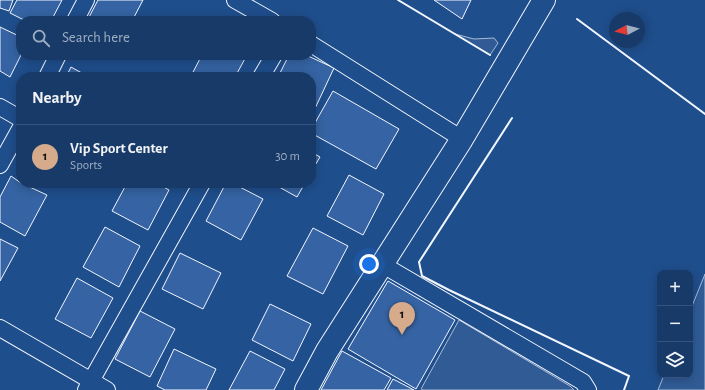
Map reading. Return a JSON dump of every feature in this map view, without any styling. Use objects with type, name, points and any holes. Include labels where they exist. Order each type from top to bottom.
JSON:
[{"type":"main road","points":[[306,390],[327,352],[462,139],[544,0]]},
{"type":"street","points":[[78,16],[86,0]]},
{"type":"street","points":[[235,0],[263,16]]},
{"type":"street","points":[[316,47],[462,139]]},
{"type":"street","points":[[50,72],[56,60]]},
{"type":"street","points":[[264,72],[271,60]]},
{"type":"street","points":[[0,107],[16,116]]},
{"type":"street","points":[[0,165],[16,136]]},
{"type":"street","points":[[88,386],[199,188]]},
{"type":"street","points":[[384,261],[390,269],[583,382],[588,390]]},
{"type":"street","points":[[0,328],[88,386],[107,390]]},
{"type":"shaded area","points":[[455,34],[474,39],[494,38],[498,43],[490,55]]},
{"type":"shaded area","points":[[705,274],[705,390],[658,390],[663,378],[693,378],[693,304]]},
{"type":"shaded area","points":[[459,320],[570,386],[574,390],[421,389]]},
{"type":"building","points":[[0,0],[13,0],[9,11],[0,8]]},
{"type":"building","points":[[17,0],[62,0],[54,16],[16,16],[10,13]]},
{"type":"building","points":[[98,0],[143,0],[135,16],[90,16]]},
{"type":"building","points":[[434,0],[471,0],[462,19]]},
{"type":"building","points":[[0,27],[16,35],[16,60],[18,60],[10,77],[0,71]]},
{"type":"building","points":[[199,60],[244,60],[238,72],[193,72]]},
{"type":"building","points":[[286,60],[316,60],[334,68],[316,106],[316,72],[280,72]]},
{"type":"building","points":[[71,67],[80,72],[68,72]]},
{"type":"building","points":[[333,91],[399,129],[376,169],[316,136],[316,121]]},
{"type":"building","points":[[316,155],[320,157],[316,164]]},
{"type":"building","points":[[349,175],[384,194],[363,235],[327,216]]},
{"type":"building","points":[[11,176],[16,180],[16,188],[32,188],[47,195],[25,236],[0,222],[0,197]]},
{"type":"building","points":[[124,188],[165,188],[169,190],[148,230],[112,211]]},
{"type":"building","points":[[223,188],[242,188],[263,199],[241,240],[206,221]]},
{"type":"building","points":[[281,188],[302,188],[297,197]]},
{"type":"building","points":[[105,227],[140,246],[119,287],[83,267]]},
{"type":"building","points":[[313,228],[348,246],[323,294],[287,276]]},
{"type":"building","points":[[0,239],[18,248],[0,281]]},
{"type":"building","points":[[180,253],[221,273],[203,309],[162,289]]},
{"type":"building","points":[[77,278],[113,298],[91,338],[55,319]]},
{"type":"building","points":[[388,281],[455,320],[416,389],[348,349]]},
{"type":"building","points":[[270,304],[311,324],[293,361],[252,340]]},
{"type":"building","points":[[140,311],[175,329],[150,377],[115,359]]},
{"type":"building","points":[[174,349],[216,369],[206,390],[165,390],[157,386]]},
{"type":"building","points":[[250,351],[285,369],[274,390],[229,390]]},
{"type":"building","points":[[342,351],[391,378],[384,390],[321,390]]},
{"type":"building","points":[[393,379],[414,390],[387,390]]},
{"type":"wall","points":[[398,0],[490,55]]},
{"type":"wall","points":[[577,19],[705,114]]},
{"type":"wall","points":[[512,118],[419,262],[422,276],[629,376],[624,390]]},
{"type":"place","name":"Vip Sport Center","points":[[402,335]]}]
